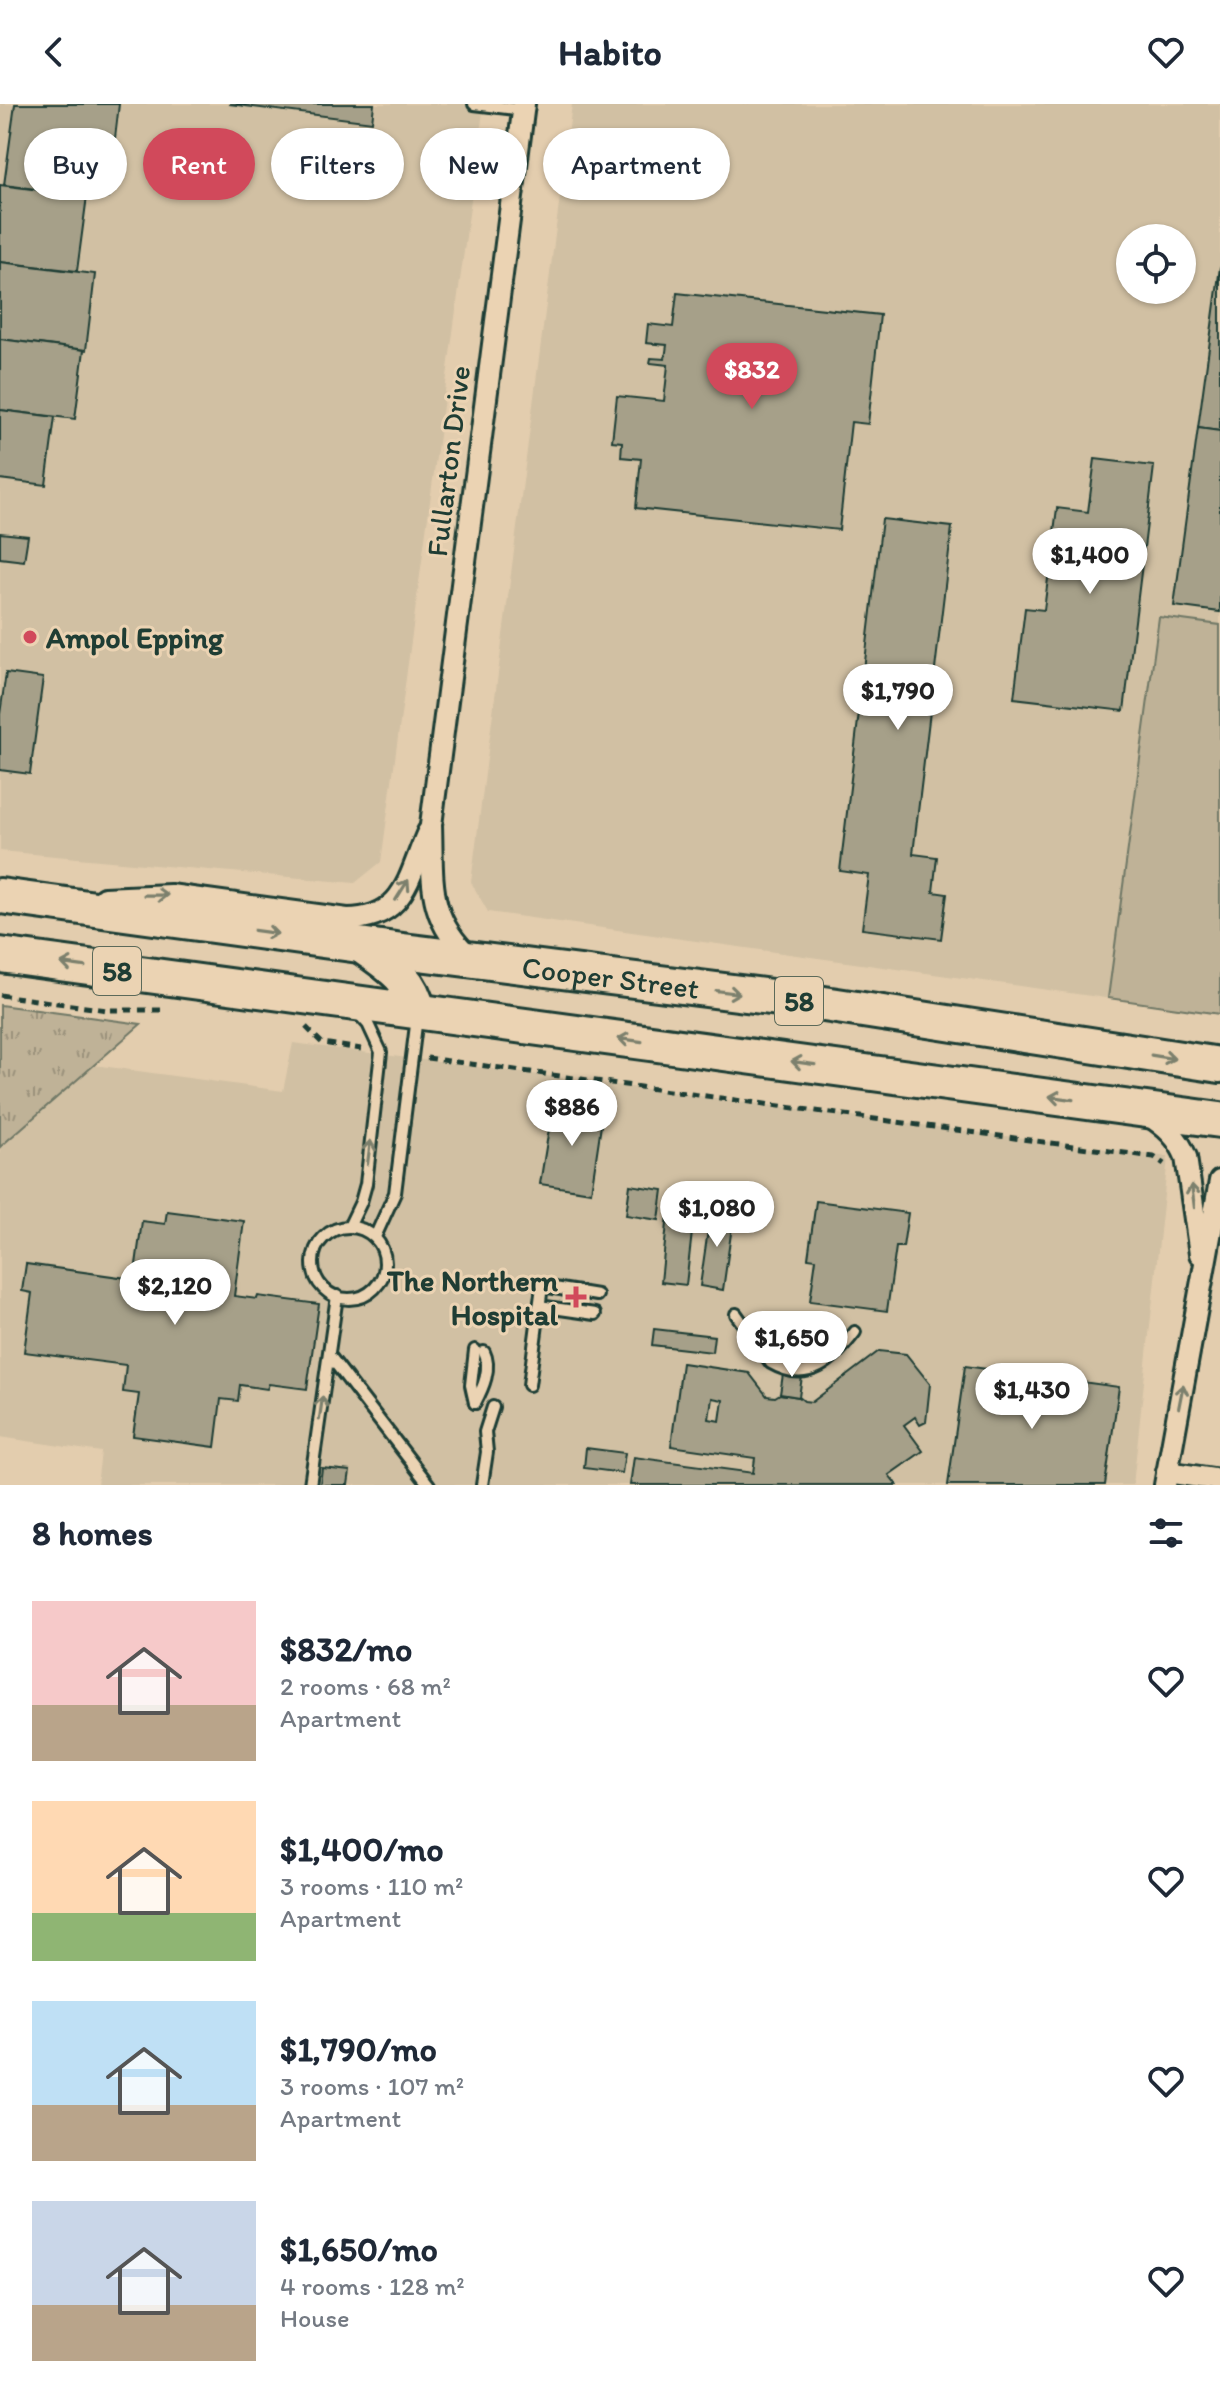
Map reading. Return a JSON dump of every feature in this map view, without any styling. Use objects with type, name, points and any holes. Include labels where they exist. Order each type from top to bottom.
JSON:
[{"type":"main road","name":"Cooper Street","points":[[0,896],[811,1002],[1220,1065]]},
{"type":"main road","points":[[361,945],[398,972],[414,994],[418,1011]]},
{"type":"main road","name":"Cooper Street","points":[[0,955],[1220,1120]]},
{"type":"street","name":"Fullarton Drive","points":[[472,959],[451,938],[435,903],[431,825],[524,107]]},
{"type":"street","name":"Fullarton Drive","points":[[50,903],[152,894],[366,919],[386,911],[402,893],[431,825]]},
{"type":"street","points":[[1138,1108],[1169,1129],[1181,1143],[1186,1157],[1203,1273]]},
{"type":"street","points":[[1220,1181],[1166,1479],[1220,1480]]},
{"type":"lane","points":[[474,104],[524,107]]},
{"type":"lane","points":[[349,1227],[366,1184],[381,1052],[368,1024],[350,1004]]},
{"type":"lane","points":[[375,1237],[395,1193],[418,1011]]},
{"type":"lane","points":[[349,1227],[368,1231],[382,1247],[386,1258],[380,1281],[365,1295],[356,1298],[337,1296],[320,1283],[313,1262],[320,1241],[328,1233],[349,1227]]},
{"type":"lane","points":[[529,1385],[542,1286],[597,1295]]},
{"type":"lane","points":[[310,1485],[337,1296]]},
{"type":"lane","points":[[539,1306],[595,1314]]},
{"type":"lane","points":[[736,1314],[771,1363],[798,1371],[814,1371],[841,1350],[855,1332]]},
{"type":"lane","points":[[329,1355],[429,1485]]},
{"type":"lane","points":[[482,1485],[487,1452],[485,1432],[493,1407]]},
{"type":"path","points":[[0,995],[107,1010],[175,1010]]},
{"type":"path","points":[[293,1025],[308,1027],[322,1043],[381,1052]]},
{"type":"path","points":[[414,1056],[1154,1157],[1164,1165],[1186,1157]]},
{"type":"shaded area","points":[[0,104],[484,104],[481,128],[420,128],[420,200],[471,200],[381,862],[355,883],[0,851]]},
{"type":"shaded area","points":[[572,104],[1220,104],[1220,1014],[488,912],[471,882],[560,200],[730,200],[730,128],[569,128]]},
{"type":"shaded area","name":"The Northern Hospital","points":[[293,1043],[1168,1157],[1133,1485],[97,1485],[101,1452],[0,1437],[0,1147],[94,1065],[283,1091]]},
{"type":"green space","points":[[1159,617],[1220,625],[1220,1014],[1108,998]]},
{"type":"green space","points":[[0,1005],[141,1024],[0,1147]]},
{"type":"building","points":[[15,104],[119,104],[116,128],[24,128],[24,188],[4,185]]},
{"type":"building","points":[[229,104],[374,104],[372,122]]},
{"type":"building","points":[[0,185],[24,188],[24,200],[86,200],[77,271],[0,262]]},
{"type":"building","points":[[0,262],[95,274],[86,350],[0,339]]},
{"type":"building","points":[[1220,267],[1220,431],[1198,428]]},
{"type":"building","points":[[677,293],[880,315],[868,424],[851,422],[839,530],[636,508],[641,459],[621,457],[622,442],[612,441],[617,396],[664,401],[668,365],[650,363],[651,358],[665,359],[667,345],[646,343],[648,324],[673,327]]},
{"type":"building","points":[[0,339],[84,350],[75,419],[0,410]]},
{"type":"building","points":[[0,410],[55,417],[46,485],[0,479]]},
{"type":"building","points":[[1198,428],[1220,431],[1220,612],[1174,606]]},
{"type":"building","points":[[1095,459],[1154,466],[1124,711],[1014,698],[1025,608],[1044,610],[1057,508],[1088,512]]},
{"type":"building","points":[[882,519],[952,527],[913,854],[937,857],[933,892],[947,894],[941,939],[862,929],[869,875],[840,871]]},
{"type":"building","points":[[0,533],[28,536],[24,561],[0,558]]},
{"type":"building","points":[[6,673],[43,678],[30,774],[0,770],[0,714]]},
{"type":"building","points":[[553,1104],[603,1112],[591,1192],[540,1184]]},
{"type":"building","points":[[630,1185],[663,1190],[659,1220],[626,1215]]},
{"type":"building","points":[[816,1201],[908,1213],[903,1247],[896,1247],[887,1311],[810,1301],[816,1259],[808,1258]]},
{"type":"building","points":[[669,1204],[695,1206],[686,1285],[661,1282]]},
{"type":"building","points":[[711,1209],[734,1212],[723,1290],[700,1286]]},
{"type":"building","points":[[167,1211],[244,1221],[234,1296],[319,1304],[307,1389],[269,1384],[267,1389],[240,1385],[238,1401],[221,1399],[215,1447],[133,1436],[139,1394],[123,1392],[126,1365],[24,1352],[32,1293],[22,1291],[26,1264],[134,1279],[142,1221],[165,1224]]},
{"type":"building","points":[[654,1329],[714,1336],[712,1352],[652,1345]]},
{"type":"building","points":[[879,1351],[906,1354],[930,1384],[926,1422],[920,1425],[915,1417],[904,1425],[923,1451],[889,1475],[897,1485],[630,1485],[634,1457],[753,1473],[755,1458],[671,1446],[682,1363],[749,1373],[767,1396],[780,1394],[812,1402]],"holes":[[[712,1398],[723,1400],[720,1421],[709,1419]]]},
{"type":"building","points":[[785,1361],[804,1363],[799,1397],[780,1394]]},
{"type":"building","points":[[965,1366],[1119,1387],[1105,1485],[948,1485]]},
{"type":"building","points":[[586,1448],[625,1453],[622,1473],[584,1468]]},
{"type":"building","points":[[322,1468],[350,1471],[348,1485],[320,1485]]},
{"type":"place","name":"Ampol Epping","points":[[30,637]]},
{"type":"place","name":"The Northern Hospital","points":[[576,1297]]}]
